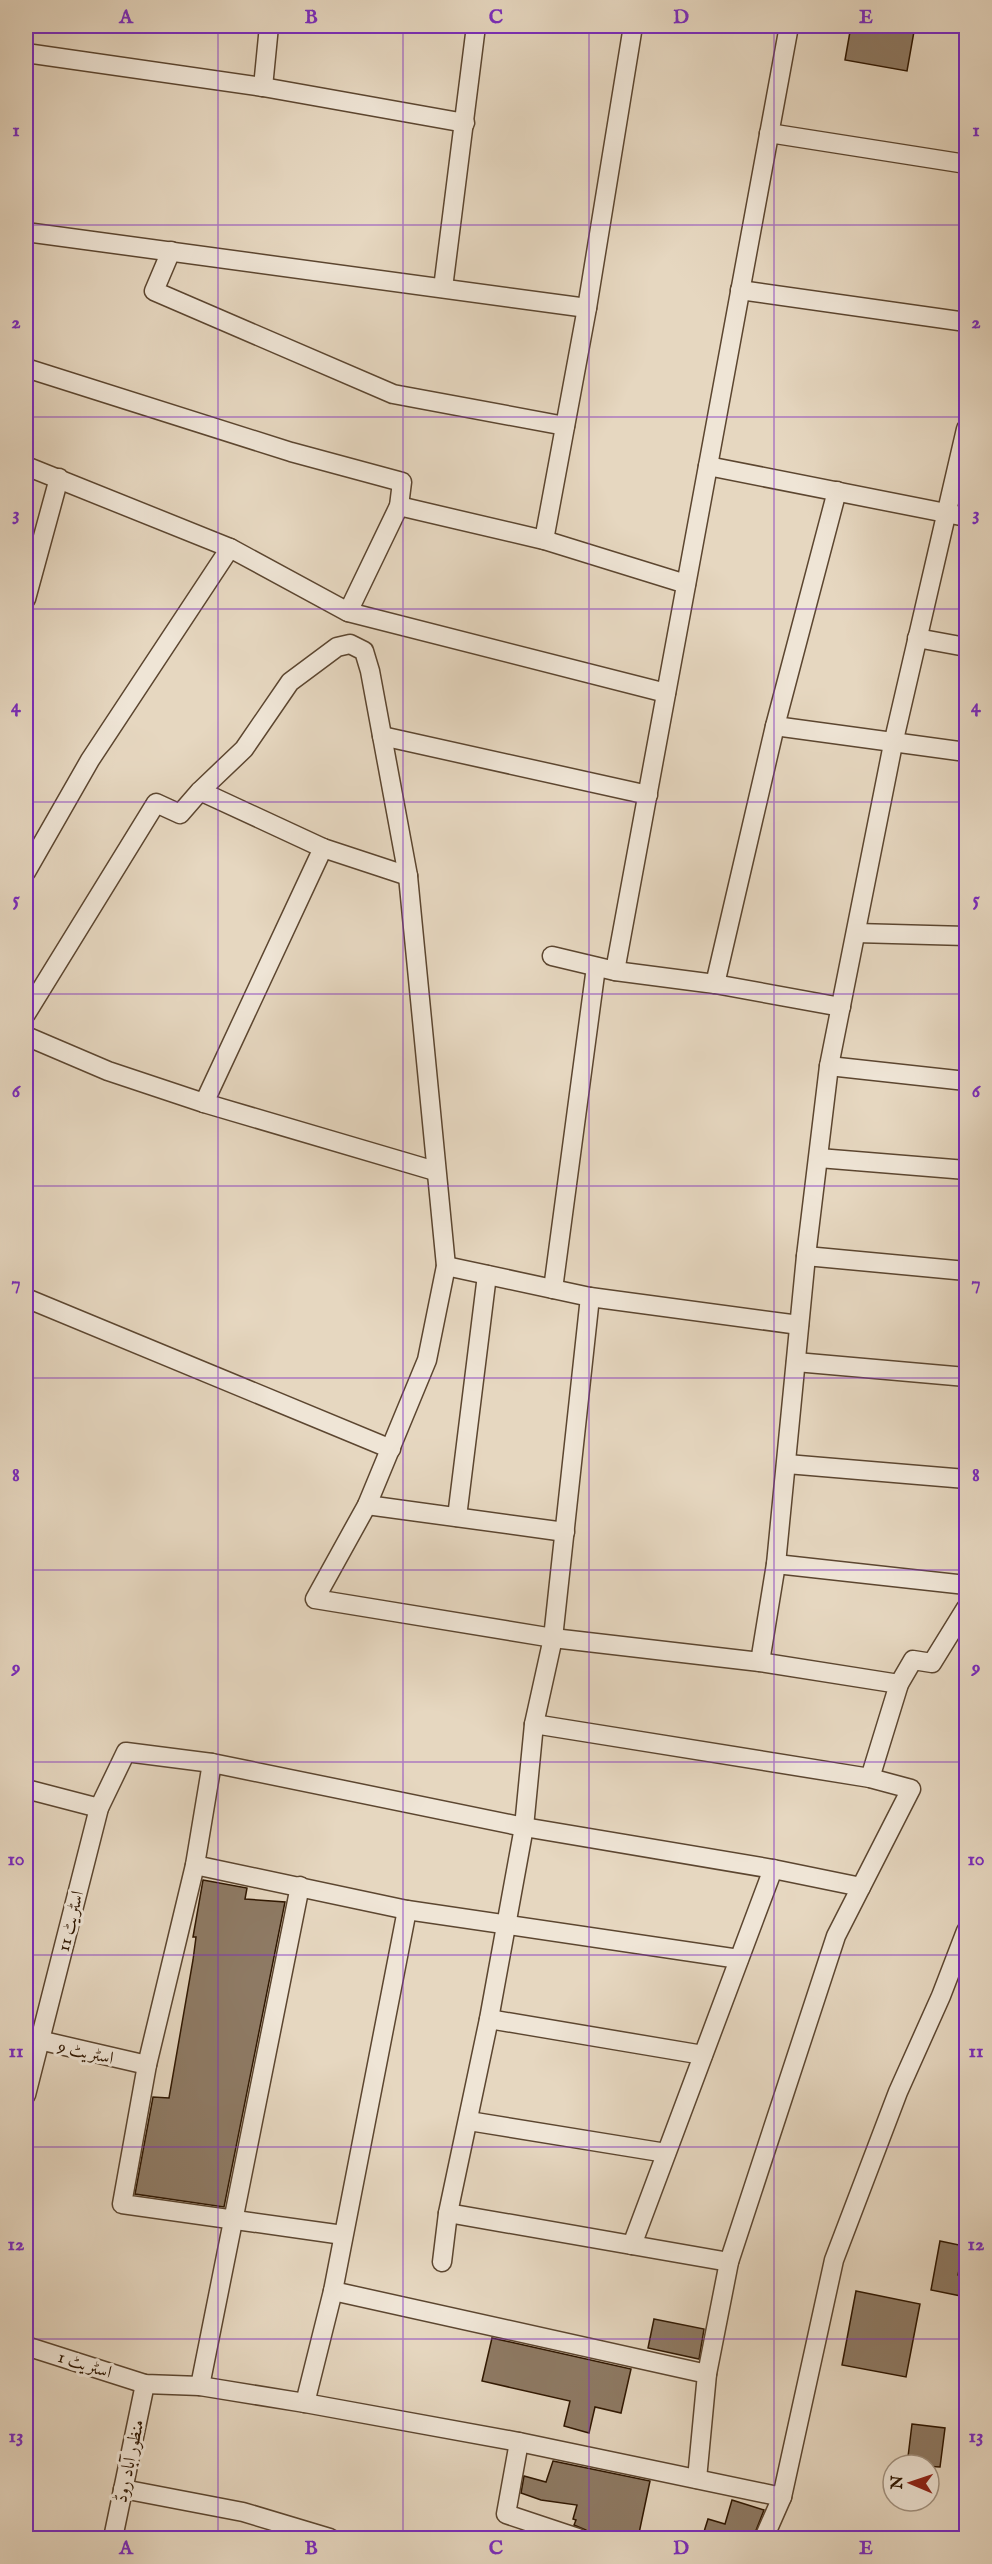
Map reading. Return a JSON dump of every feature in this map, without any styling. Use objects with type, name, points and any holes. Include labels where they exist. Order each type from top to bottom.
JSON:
[{"type":"street","points":[[263,87],[269,26]]},
{"type":"street","points":[[443,288],[476,26]]},
{"type":"street","points":[[544,540],[587,308],[633,26]]},
{"type":"street","points":[[615,971],[789,26]]},
{"type":"street","points":[[26,53],[263,87],[465,123]]},
{"type":"street","points":[[769,133],[966,164]]},
{"type":"street","points":[[26,236],[171,251],[587,308]]},
{"type":"street","points":[[171,251],[154,291],[393,394],[566,426]]},
{"type":"street","points":[[740,290],[966,322]]},
{"type":"street","points":[[26,368],[291,452],[402,483],[399,506],[348,612]]},
{"type":"street","points":[[760,1662],[776,1564],[806,1256],[830,1066],[893,744],[966,429]]},
{"type":"street","points":[[26,466],[230,548],[348,612],[666,693]]},
{"type":"street","points":[[708,466],[966,517]]},
{"type":"street","points":[[27,590],[59,478]]},
{"type":"street","points":[[716,984],[775,726],[837,491]]},
{"type":"street","points":[[399,506],[544,540],[686,584]]},
{"type":"street","points":[[26,872],[90,760],[230,548]]},
{"type":"street","points":[[917,638],[966,647]]},
{"type":"street","points":[[26,1014],[156,803],[180,813],[244,749],[290,682],[337,647],[350,644],[364,651],[370,671],[408,876],[446,1266],[427,1360],[368,1505],[315,1599],[553,1638],[760,1662],[899,1684]]},
{"type":"street","points":[[775,726],[893,744],[966,752]]},
{"type":"street","points":[[382,736],[648,795]]},
{"type":"street","points":[[200,791],[323,848],[408,876]]},
{"type":"street","points":[[204,1103],[323,848]]},
{"type":"street","points":[[856,933],[966,936]]},
{"type":"street","points":[[552,956],[615,971],[716,984],[841,1007]]},
{"type":"street","points":[[553,1289],[596,967]]},
{"type":"street","points":[[26,1036],[108,1071],[204,1103],[435,1171]]},
{"type":"street","points":[[830,1066],[966,1081]]},
{"type":"street","points":[[819,1158],[966,1170]]},
{"type":"street","points":[[806,1256],[966,1270]]},
{"type":"street","points":[[446,1266],[590,1297],[799,1325]]},
{"type":"street","points":[[457,1517],[487,1275]]},
{"type":"street","points":[[442,2262],[448,2212],[469,2121],[524,1827],[534,1724],[553,1638],[590,1297]]},
{"type":"street","points":[[26,1298],[391,1449]]},
{"type":"street","points":[[796,1362],[966,1377]]},
{"type":"street","points":[[787,1464],[966,1479]]},
{"type":"street","points":[[368,1505],[565,1532]]},
{"type":"street","points":[[776,1564],[966,1584]]},
{"type":"street","points":[[870,1778],[899,1684],[913,1660],[932,1663],[966,1608]]},
{"type":"street","points":[[534,1724],[870,1778],[911,1789],[836,1936],[729,2262],[707,2374],[697,2479]]},
{"type":"street","name":"اسٹریٹ 11","points":[[26,2095],[33,2039],[99,1808],[126,1752],[212,1763]]},
{"type":"street","points":[[343,2235],[122,2204],[147,2065],[195,1865],[212,1763],[524,1827],[773,1869],[861,1887]]},
{"type":"street","points":[[26,1789],[99,1808]]},
{"type":"street","points":[[195,1865],[407,1910],[739,1959]]},
{"type":"street","points":[[632,2245],[773,1869]]},
{"type":"street","points":[[200,2386],[300,1886]]},
{"type":"street","points":[[305,2403],[333,2291],[407,1910]]},
{"type":"street","points":[[764,2538],[782,2497],[834,2260],[898,2092],[941,1996],[966,1931]]},
{"type":"street","points":[[489,2019],[703,2055]]},
{"type":"street","name":"اسٹریٹ 9","points":[[33,2039],[147,2065]]},
{"type":"street","points":[[469,2121],[666,2153]]},
{"type":"street","points":[[448,2212],[729,2262]]},
{"type":"street","points":[[333,2291],[707,2374]]},
{"type":"street","name":"اسٹریٹ 1","points":[[26,2346],[145,2384],[200,2386],[305,2403],[519,2442],[782,2497]]},
{"type":"street","name":"منظور آباد روڈ","points":[[113,2538],[145,2384]]},
{"type":"street","points":[[519,2442],[506,2514],[578,2538]]},
{"type":"street","points":[[123,2489],[243,2512],[330,2538]]},
{"type":"building","points":[[851,26],[915,26],[907,71],[845,60]]},
{"type":"building","points":[[203,1880],[247,1888],[245,1899],[285,1902],[224,2207],[135,2194],[153,2097],[169,2098],[193,1960],[196,1937],[193,1937]]},
{"type":"building","points":[[940,2241],[964,2246],[958,2275],[966,2277],[966,2297],[931,2290]]},
{"type":"building","points":[[856,2291],[920,2304],[906,2377],[842,2365]]},
{"type":"building","points":[[654,2319],[704,2329],[699,2359],[648,2348]]},
{"type":"building","points":[[492,2338],[631,2369],[621,2413],[595,2407],[589,2433],[564,2426],[570,2401],[482,2381]]},
{"type":"building","points":[[912,2424],[945,2428],[941,2459],[941,2453],[908,2453]]},
{"type":"building","points":[[553,2461],[650,2481],[638,2538],[616,2533],[614,2538],[589,2538],[586,2530],[574,2525],[576,2520],[573,2519],[577,2505],[541,2500],[521,2493],[524,2476],[546,2482]]},
{"type":"building","points":[[732,2500],[764,2510],[753,2538],[702,2538],[708,2519],[725,2524]]}]
